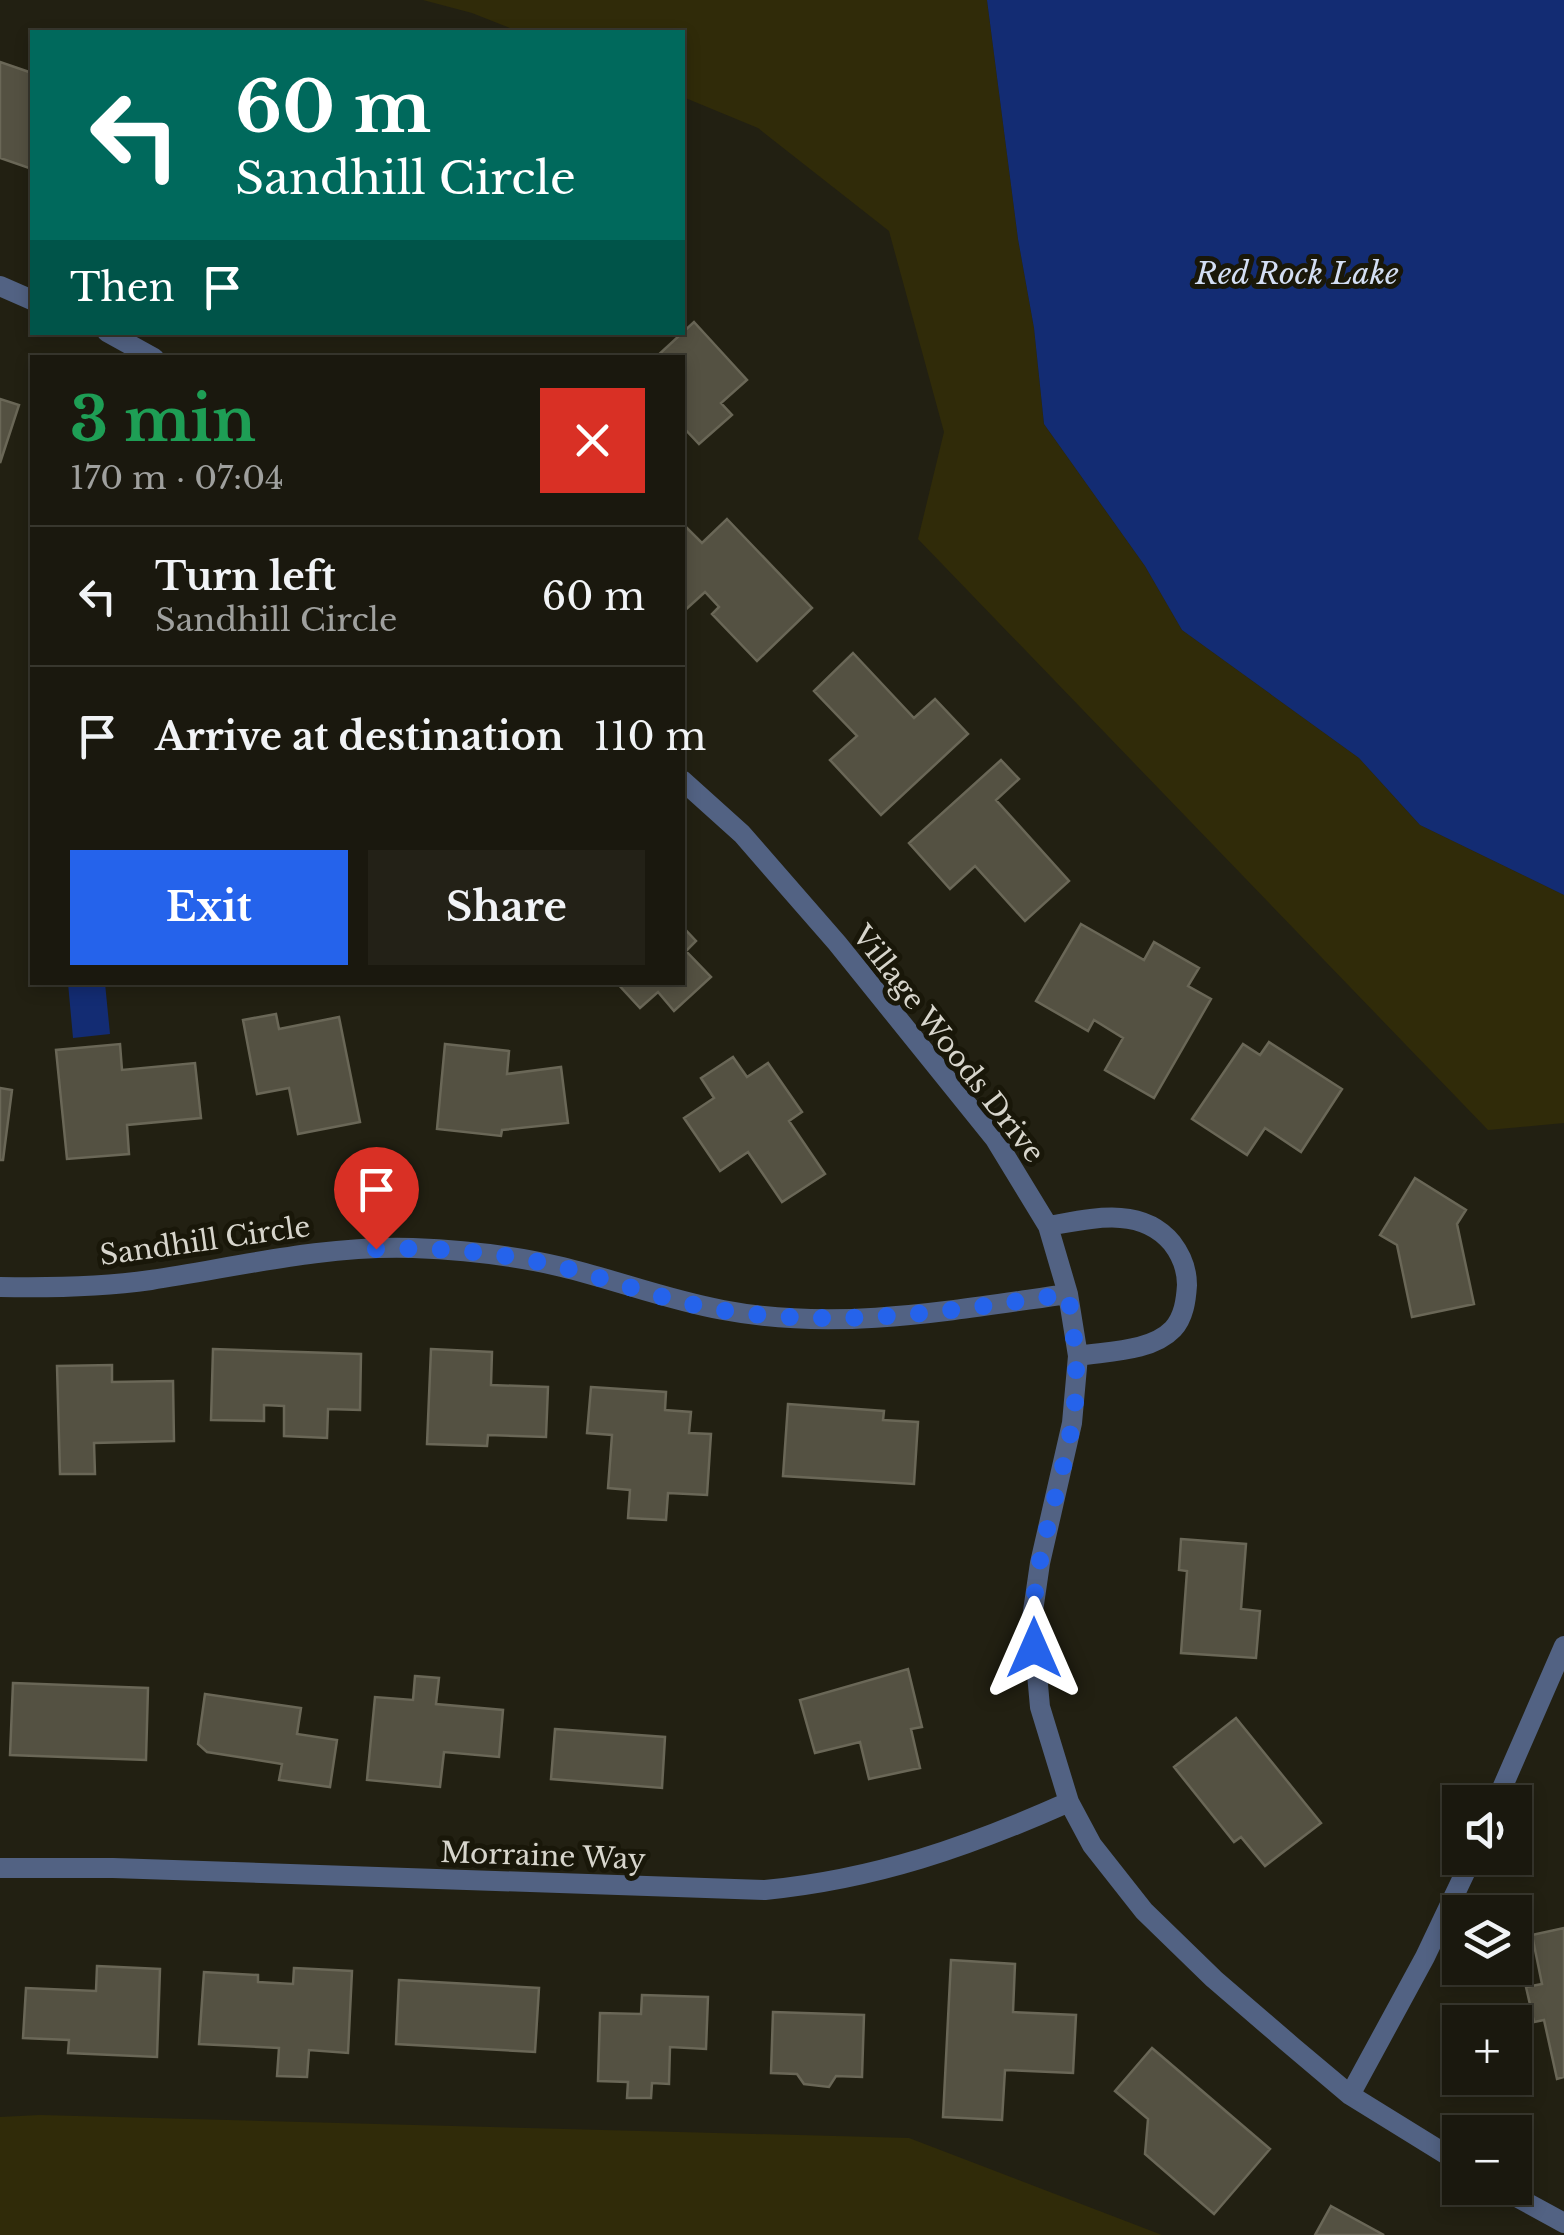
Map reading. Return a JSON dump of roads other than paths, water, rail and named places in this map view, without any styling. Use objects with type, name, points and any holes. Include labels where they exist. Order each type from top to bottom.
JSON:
[{"type":"street","points":[[0,286],[30,299]]},
{"type":"street","points":[[112,335],[149,355]]},
{"type":"street","name":"Village Woods Drive","points":[[685,783],[742,834],[837,943],[995,1140],[1048,1226],[1068,1294],[1078,1356],[1072,1423],[1040,1563],[1032,1618],[1040,1706],[1070,1802],[1092,1845],[1144,1911],[1214,1979],[1350,2096],[1442,2153]]},
{"type":"street","points":[[1048,1226],[1101,1217],[1136,1220],[1163,1232],[1178,1250],[1187,1271],[1186,1305],[1174,1328],[1136,1347],[1078,1356]]},
{"type":"street","name":"Sandhill Circle","points":[[0,1287],[52,1288],[146,1280],[344,1250],[408,1248],[475,1251],[561,1266],[726,1311],[819,1319],[925,1315],[1068,1294]]},
{"type":"street","points":[[1503,1785],[1564,1646]]},
{"type":"street","name":"Morraine Way","points":[[0,1868],[113,1868],[765,1890],[830,1884],[892,1869],[967,1844],[1070,1802]]},
{"type":"street","points":[[1350,2096],[1464,1875]]},
{"type":"street","points":[[1530,2205],[1564,2224]]},
{"type":"water","name":"Red Rock Lake","points":[[987,0],[1564,0],[1564,895],[1420,825],[1359,758],[1182,630],[1145,566],[1044,424]]},
{"type":"water","points":[[68,985],[105,985],[110,1034],[73,1038]]}]
